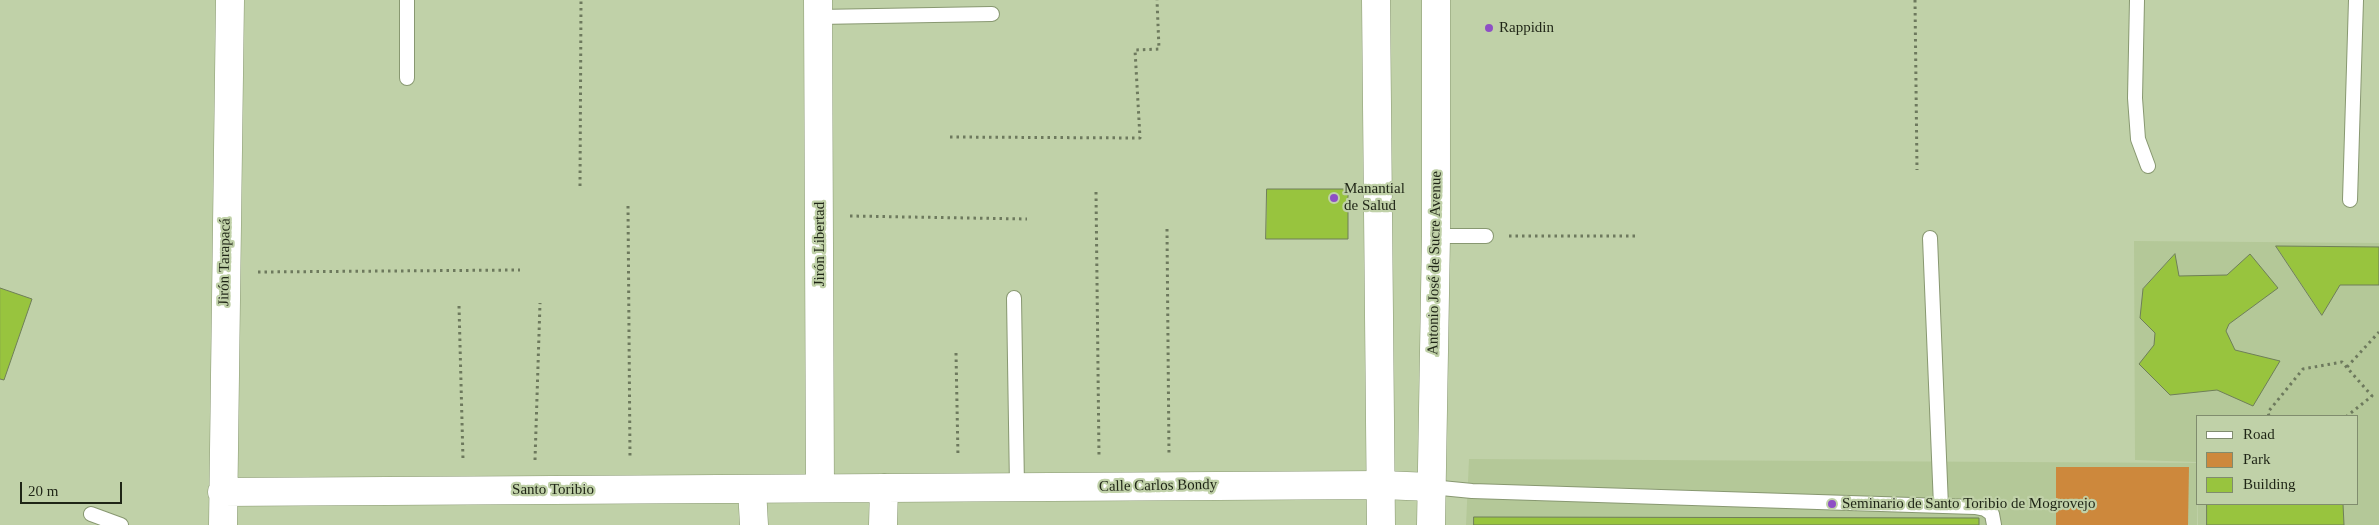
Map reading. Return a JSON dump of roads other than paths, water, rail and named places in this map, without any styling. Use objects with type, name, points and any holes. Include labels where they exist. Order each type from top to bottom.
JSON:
[{"type":"street","name":"Jirón Tarapacá","points":[[223,525],[230,0]]},
{"type":"street","points":[[1376,0],[1382,525]]},
{"type":"street","name":"Antonio José de Sucre Avenue","points":[[1430,525],[1436,236],[1436,0]]},
{"type":"street","name":"Jirón Libertad","points":[[818,8],[820,488]]},
{"type":"street","name":"Calle Carlos Bondy","points":[[884,488],[1382,485],[1432,487]]},
{"type":"street","points":[[752,488],[754,525]]},
{"type":"street","points":[[884,488],[884,525]]},
{"type":"street","name":"Santo Toribio","points":[[222,492],[884,488]]},
{"type":"lane","points":[[407,0],[407,78]]},
{"type":"lane","points":[[2137,0],[2135,98],[2138,139],[2148,166]]},
{"type":"lane","points":[[2350,200],[2356,0]]},
{"type":"lane","points":[[818,8],[992,14]]},
{"type":"lane","points":[[1436,236],[1486,236]]},
{"type":"lane","points":[[1930,238],[1941,506]]},
{"type":"lane","points":[[1014,298],[1017,487]]},
{"type":"lane","points":[[1432,487],[1472,491],[1941,506],[1985,509],[1992,514],[1994,525]]},
{"type":"lane","points":[[91,514],[121,525]]},
{"type":"place","name":"Rappidin","points":[[1489,28]]},
{"type":"place","name":"Manantial de Salud","points":[[1334,198]]},
{"type":"place","name":"Seminario de Santo Toribio de Mogrovejo","points":[[1832,504]]}]
